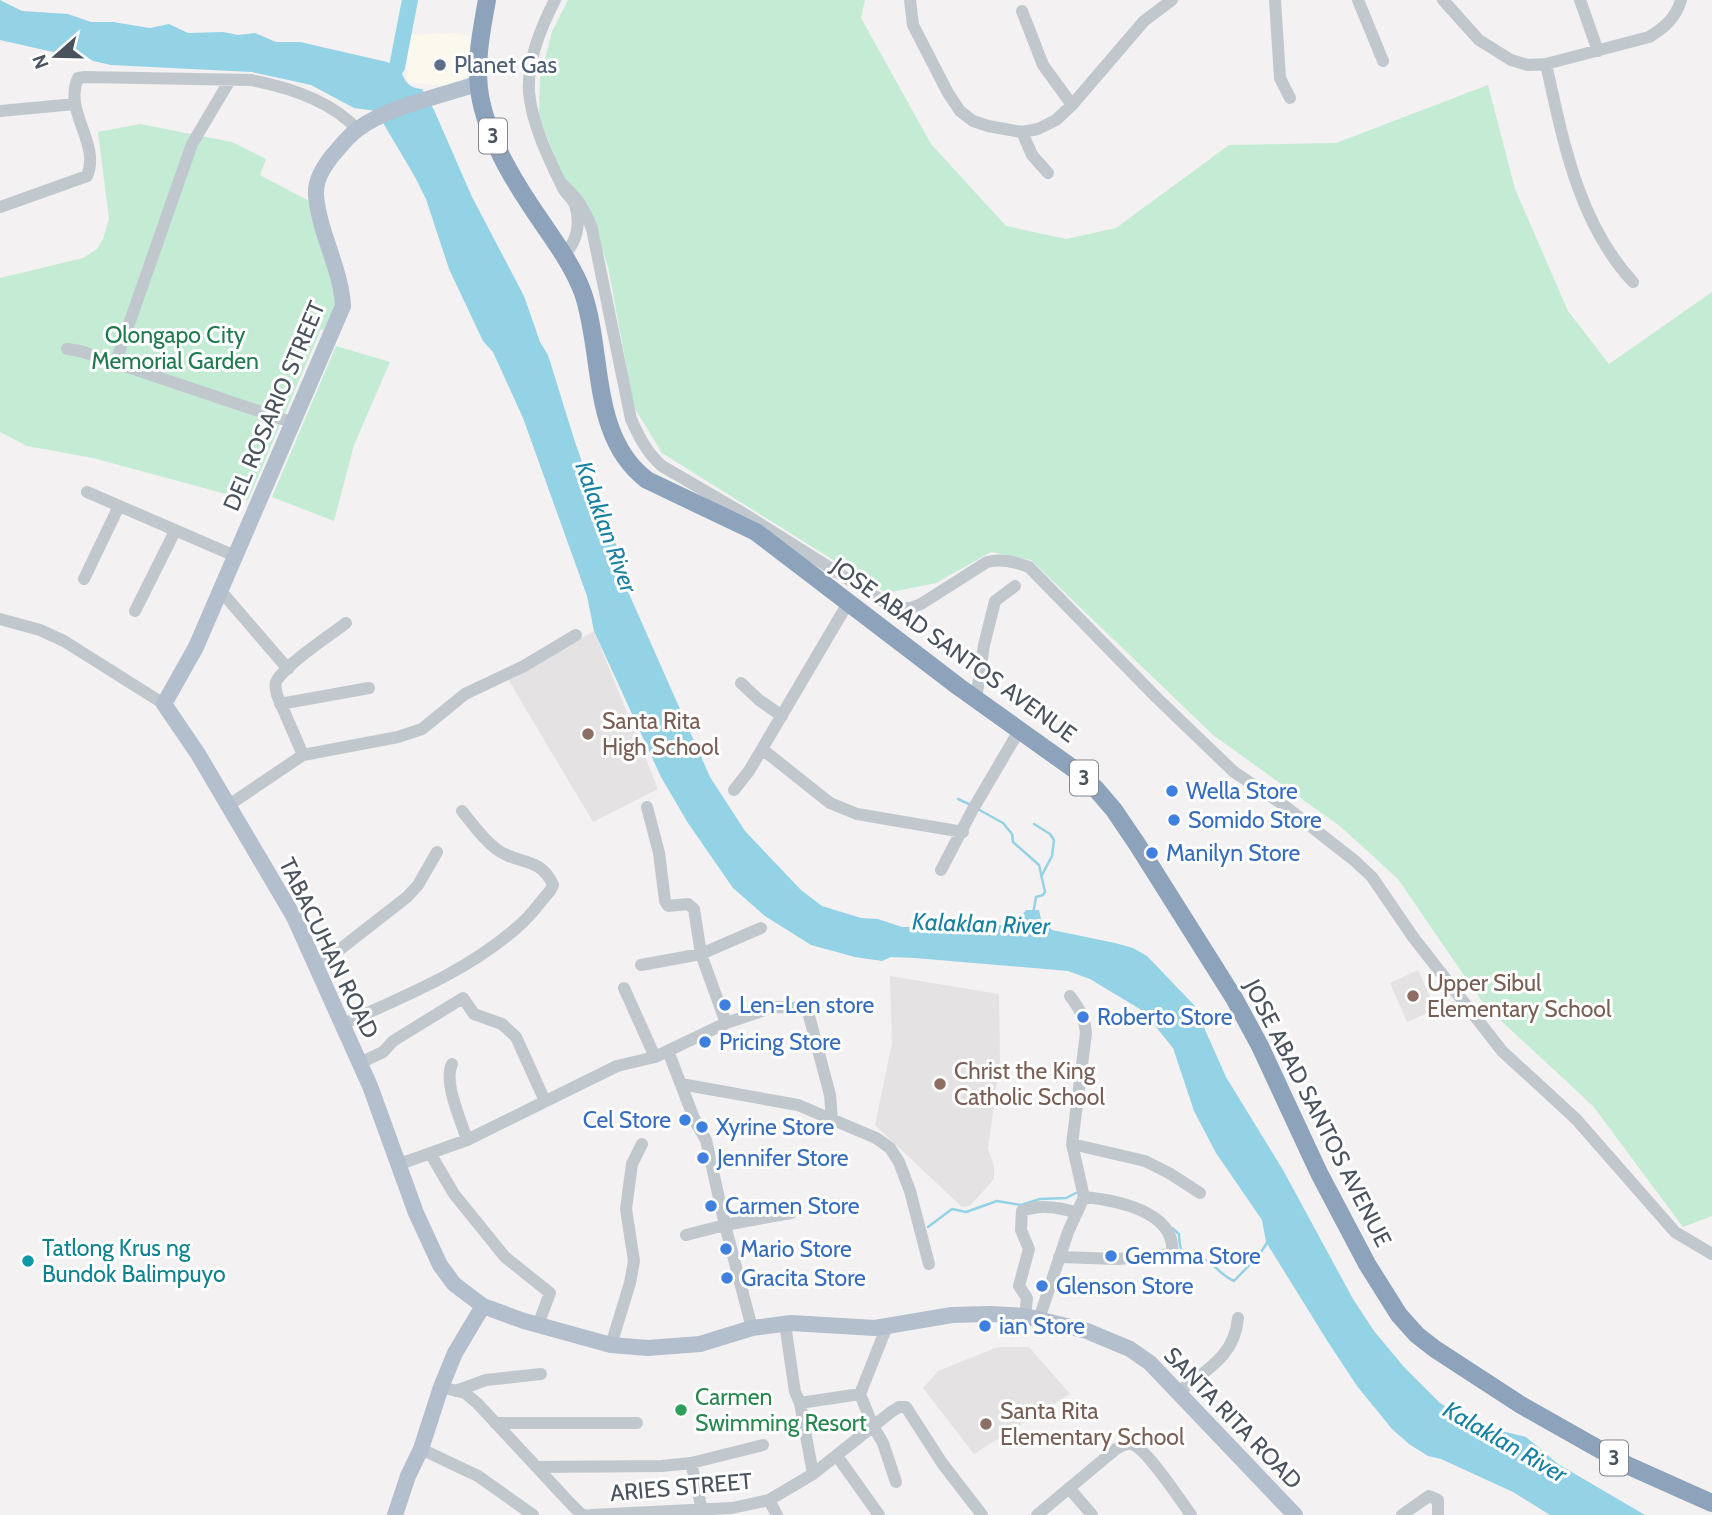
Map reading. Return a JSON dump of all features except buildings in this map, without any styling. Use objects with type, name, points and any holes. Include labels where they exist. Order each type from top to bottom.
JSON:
[{"type":"highway","name":"JOSE ABAD SANTOS AVENUE","points":[[487,0],[479,50],[480,99],[486,120],[509,169],[564,255],[583,292],[608,423],[618,448],[632,468],[647,480],[756,532],[976,699],[1078,772],[1096,789],[1137,844],[1241,1010],[1282,1090],[1325,1184],[1367,1264],[1399,1315],[1417,1335],[1435,1349],[1521,1405],[1629,1466],[1712,1503]]},
{"type":"main road","name":"DEL ROSARIO STREET","points":[[164,704],[196,647],[343,306],[340,282],[319,211],[317,181],[324,168],[357,130],[375,119],[479,83]]},
{"type":"main road","name":"TABACUHAN ROAD","points":[[164,704],[229,805],[294,918],[360,1063],[415,1213],[446,1277],[483,1306]]},
{"type":"main road","name":"SANTA RITA ROAD","points":[[483,1306],[538,1325],[611,1345],[648,1348],[676,1348],[700,1344],[752,1328],[785,1324],[876,1328],[952,1315],[991,1314],[1032,1318],[1087,1331],[1130,1349],[1150,1363],[1180,1391],[1295,1515]]},
{"type":"main road","points":[[395,1515],[408,1476],[448,1389],[459,1345],[483,1306]]},
{"type":"street","points":[[555,0],[535,50],[529,76],[529,91],[535,119],[563,188],[565,204],[575,218],[577,227],[574,243],[564,255]]},
{"type":"street","points":[[910,0],[913,25],[960,111],[988,127],[1022,132],[1038,129],[1056,120],[1144,22],[1166,2]]},
{"type":"street","points":[[1275,0],[1280,78],[1290,98]]},
{"type":"street","points":[[1358,0],[1383,61]]},
{"type":"street","points":[[1443,0],[1479,40],[1492,50],[1528,65],[1546,64],[1636,42],[1662,29],[1672,19],[1681,0]]},
{"type":"street","points":[[1580,0],[1598,51]]},
{"type":"street","points":[[1022,11],[1043,65],[1072,105]]},
{"type":"street","points":[[1546,64],[1565,148],[1578,185],[1613,260],[1633,282]]},
{"type":"street","points":[[0,207],[87,176],[90,154],[75,104],[75,83],[85,77],[251,80],[273,84],[337,110],[357,130]]},
{"type":"street","points":[[115,364],[192,144],[230,80]]},
{"type":"street","points":[[0,111],[75,104]]},
{"type":"street","points":[[1022,132],[1032,155],[1048,173]]},
{"type":"street","points":[[563,188],[575,195],[589,220],[599,256],[631,419],[652,457],[894,608],[911,608],[921,604],[987,562],[1012,561],[1029,568],[1234,772],[1281,803],[1372,877],[1413,937],[1502,1051],[1576,1119],[1675,1232],[1712,1254]]},
{"type":"street","points":[[67,349],[294,423]]},
{"type":"street","points":[[87,492],[235,556]]},
{"type":"street","points":[[84,579],[119,506]]},
{"type":"street","points":[[135,611],[175,531]]},
{"type":"street","points":[[976,699],[984,645],[995,601],[1015,586]]},
{"type":"street","points":[[220,590],[288,669]]},
{"type":"street","points":[[734,790],[762,749],[848,603]]},
{"type":"street","name":"TABACUHAN ROAD","points":[[0,619],[40,630],[64,641],[164,704]]},
{"type":"street","points":[[303,755],[275,686],[288,669],[346,623]]},
{"type":"street","points":[[229,805],[303,755],[398,737],[422,729],[465,694],[524,666],[576,635]]},
{"type":"street","points":[[741,683],[782,716]]},
{"type":"street","points":[[281,704],[369,688]]},
{"type":"street","points":[[942,870],[973,809],[1020,729]]},
{"type":"street","points":[[762,749],[830,803],[857,814],[963,832]]},
{"type":"street","points":[[647,807],[659,853],[665,901],[668,906],[688,904],[694,909],[701,954],[726,1023]]},
{"type":"street","points":[[343,1024],[433,984],[468,963],[523,922],[554,885],[550,876],[539,866],[506,855],[495,848],[462,811]]},
{"type":"street","points":[[314,964],[334,954],[407,897],[418,885],[437,852]]},
{"type":"street","points":[[641,965],[701,954],[761,928]]},
{"type":"street","points":[[624,988],[655,1057]]},
{"type":"street","points":[[1032,1318],[1084,1197],[1072,1144],[1087,1033],[1080,1010],[1070,996]]},
{"type":"street","points":[[360,1063],[383,1052],[393,1041],[463,998],[474,1014],[502,1024],[516,1037],[545,1101]]},
{"type":"street","points":[[397,1165],[467,1140],[617,1066],[655,1057],[726,1023],[774,1007],[798,1008],[808,1012],[830,1095],[832,1119]]},
{"type":"street","points":[[668,1051],[695,1121],[706,1140],[752,1328]]},
{"type":"street","points":[[452,1064],[449,1082],[467,1140]]},
{"type":"street","points":[[681,1084],[797,1105],[876,1138],[890,1148],[899,1162],[910,1191],[929,1264]]},
{"type":"street","points":[[611,1345],[634,1261],[626,1209],[632,1164],[642,1144]]},
{"type":"street","points":[[1072,1144],[1145,1161],[1200,1194]]},
{"type":"street","points":[[430,1153],[454,1194],[505,1257],[550,1293],[538,1325]]},
{"type":"street","points":[[1059,1257],[1118,1259],[1172,1254],[1168,1233],[1152,1216],[1121,1204],[1084,1197]]},
{"type":"street","points":[[1032,1318],[1027,1298],[1019,1286],[1029,1249],[1021,1230],[1023,1211],[1035,1207],[1051,1207],[1077,1213]]},
{"type":"street","points":[[686,1235],[791,1213]]},
{"type":"street","points":[[1180,1391],[1216,1363],[1232,1345],[1238,1318]]},
{"type":"street","points":[[785,1324],[795,1392],[800,1403],[813,1474]]},
{"type":"street","points":[[887,1326],[860,1394],[883,1443],[896,1482]]},
{"type":"street","points":[[448,1389],[486,1380],[541,1374]]},
{"type":"street","name":"ARIES STREET","points":[[448,1389],[465,1393],[478,1404],[570,1503],[585,1515]]},
{"type":"street","points":[[800,1403],[860,1394]]},
{"type":"street","name":"ARIES STREET","points":[[591,1515],[686,1513],[702,1510],[733,1512],[769,1500],[813,1474],[899,1407],[906,1407],[942,1463],[982,1515]]},
{"type":"street","points":[[495,1423],[637,1423]]},
{"type":"street","points":[[1037,1515],[1125,1444],[1134,1444],[1172,1487],[1191,1515]]},
{"type":"street","points":[[537,1467],[662,1466],[691,1463],[763,1445]]},
{"type":"street","points":[[421,1449],[478,1476],[533,1515]]},
{"type":"street","points":[[837,1456],[879,1515]]},
{"type":"street","points":[[691,1463],[702,1510]]},
{"type":"street","points":[[1069,1488],[1092,1515]]},
{"type":"street","points":[[1402,1515],[1429,1496],[1438,1500],[1438,1515]]},
{"type":"street","points":[[769,1500],[777,1515]]},
{"type":"shaded area","points":[[453,33],[470,36],[467,78],[445,86],[407,82],[408,35]]},
{"type":"shaded area","name":"Santa Rita High School","points":[[594,631],[658,789],[593,822],[508,679]]},
{"type":"shaded area","name":"Upper Sibul Elementary School","points":[[1418,970],[1436,1009],[1407,1022],[1390,983]]},
{"type":"shaded area","name":"Christ the King Catholic School","points":[[890,976],[999,994],[1000,1060],[988,1149],[994,1166],[994,1179],[970,1206],[962,1207],[875,1125],[892,1043]]},
{"type":"shaded area","name":"Santa Rita Elementary School","points":[[998,1347],[1029,1347],[1070,1394],[974,1454],[923,1388],[938,1371]]},
{"type":"green space","points":[[568,0],[865,0],[861,18],[931,144],[1006,226],[1066,239],[1116,228],[1229,145],[1336,143],[1488,85],[1515,189],[1568,311],[1609,364],[1712,292],[1712,1216],[1683,1227],[1593,1106],[1485,1006],[1398,879],[1341,827],[1213,735],[1031,560],[991,552],[936,583],[886,593],[662,453],[634,407],[608,267],[589,208],[563,177],[539,117],[540,78],[552,32]]},
{"type":"green space","name":"Olongapo City Memorial Garden","points":[[140,124],[232,142],[266,159],[260,175],[313,203],[341,300],[326,332],[321,329],[248,500],[93,458],[27,446],[0,432],[0,278],[83,258],[97,249],[109,219],[98,132]]},
{"type":"green space","points":[[336,346],[390,362],[354,445],[334,521],[272,497]]},
{"type":"water","name":"Kalaklan River","points":[[0,0],[22,11],[68,14],[91,22],[113,22],[150,28],[169,24],[188,33],[255,33],[276,42],[300,42],[387,62],[400,69],[410,85],[422,89],[472,197],[524,296],[540,342],[548,355],[607,532],[611,530],[627,576],[626,587],[710,777],[745,831],[801,890],[822,906],[902,927],[1012,925],[1026,910],[1039,910],[1041,919],[1052,930],[1115,943],[1133,948],[1147,956],[1194,1005],[1226,1077],[1283,1170],[1353,1299],[1374,1331],[1404,1367],[1440,1403],[1473,1424],[1526,1437],[1558,1464],[1645,1515],[1550,1515],[1513,1492],[1441,1459],[1428,1456],[1392,1429],[1357,1386],[1266,1242],[1262,1220],[1216,1153],[1194,1111],[1173,1048],[1143,1011],[1090,979],[1068,971],[915,958],[891,957],[882,961],[811,945],[765,916],[733,888],[688,823],[661,777],[594,631],[587,596],[523,418],[493,352],[483,341],[449,269],[426,199],[376,111],[354,108],[311,85],[252,72],[111,65],[0,40]]},
{"type":"waterway","points":[[382,80],[397,67],[410,0]]},
{"type":"waterway","points":[[958,799],[971,805]]},
{"type":"waterway","name":"Kalaklan River","points":[[976,808],[1003,823],[1012,834],[1013,842],[1039,865],[1045,892],[1036,897],[1033,914]]},
{"type":"waterway","points":[[1034,824],[1050,834],[1054,840],[1052,856],[1042,875]]},
{"type":"waterway","points":[[928,1227],[952,1209],[966,1212],[997,1201],[1021,1205],[1040,1199],[1066,1198],[1076,1193]]},
{"type":"waterway","points":[[1172,1228],[1179,1234],[1184,1254],[1207,1261],[1234,1281],[1259,1255],[1269,1240]]},
{"type":"place","name":"Planet Gas","points":[[440,65]]},
{"type":"place","name":"Santa Rita High School","points":[[588,734]]},
{"type":"place","name":"Wella Store","points":[[1172,791]]},
{"type":"place","name":"Somido Store","points":[[1174,820]]},
{"type":"place","name":"Manilyn Store","points":[[1152,853]]},
{"type":"place","name":"Upper Sibul Elementary School","points":[[1413,996]]},
{"type":"place","name":"Len-Len store","points":[[725,1005]]},
{"type":"place","name":"Roberto Store","points":[[1083,1017]]},
{"type":"place","name":"Pricing Store","points":[[705,1042]]},
{"type":"place","name":"Christ the King Catholic School","points":[[940,1084]]},
{"type":"place","name":"Cel Store","points":[[685,1120]]},
{"type":"place","name":"Xyrine Store","points":[[702,1127]]},
{"type":"place","name":"Jennifer Store","points":[[703,1158]]},
{"type":"place","name":"Carmen Store","points":[[711,1206]]},
{"type":"place","name":"Mario Store","points":[[726,1249]]},
{"type":"place","name":"Gemma Store","points":[[1111,1256]]},
{"type":"place","name":"Tatlong Krus ng Bundok Balimpuyo","points":[[28,1261]]},
{"type":"place","name":"Gracita Store","points":[[727,1278]]},
{"type":"place","name":"Glenson Store","points":[[1042,1286]]},
{"type":"place","name":"ian Store","points":[[985,1326]]},
{"type":"place","name":"Carmen Swimming Resort","points":[[681,1410]]},
{"type":"place","name":"Santa Rita Elementary School","points":[[986,1424]]}]
